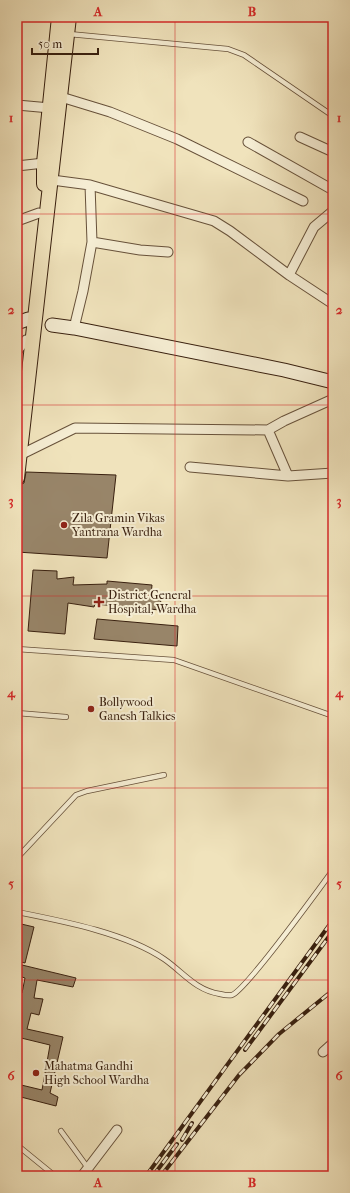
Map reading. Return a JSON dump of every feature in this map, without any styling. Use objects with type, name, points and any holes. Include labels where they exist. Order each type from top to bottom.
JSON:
[{"type":"main road","points":[[17,419],[21,346],[27,321],[52,180],[59,83],[59,17]]},
{"type":"main road","points":[[17,478],[20,455],[27,321],[39,212],[44,181],[44,163],[50,108],[59,83],[68,34],[69,17]]},
{"type":"street","points":[[59,83],[110,112],[177,139],[303,201]]},
{"type":"street","points":[[17,105],[50,108]]},
{"type":"street","points":[[300,137],[333,152]]},
{"type":"street","points":[[248,142],[333,190]]},
{"type":"street","points":[[17,166],[44,163]]},
{"type":"street","points":[[52,180],[90,185],[214,221],[230,231],[289,275],[333,304]]},
{"type":"street","points":[[74,328],[83,291],[92,242],[90,185]]},
{"type":"street","points":[[289,275],[314,228],[333,211]]},
{"type":"street","points":[[17,221],[39,212]]},
{"type":"street","points":[[92,242],[140,250],[168,252]]},
{"type":"street","points":[[27,321],[74,328],[284,370],[333,382]]},
{"type":"street","points":[[20,455],[75,428],[268,430],[284,421],[333,399]]},
{"type":"street","points":[[268,430],[288,476]]},
{"type":"street","points":[[190,467],[288,476],[333,473]]},
{"type":"street","points":[[323,1052],[333,1043]]},
{"type":"street","points":[[85,1172],[116,1130]]},
{"type":"lane","points":[[68,34],[236,51],[244,54],[333,116]]},
{"type":"lane","points":[[17,648],[174,660],[333,716]]},
{"type":"lane","points":[[17,713],[66,717]]},
{"type":"lane","points":[[17,858],[76,795],[87,791],[164,775]]},
{"type":"lane","points":[[17,912],[91,929],[120,938],[163,959],[204,990],[228,996],[237,992],[333,870]]},
{"type":"lane","points":[[61,1131],[85,1172]]},
{"type":"lane","points":[[17,1145],[55,1176]]},
{"type":"building","name":"Zila Gramin Vikas Yantrana Wardha","points":[[26,472],[116,475],[107,558],[17,552],[18,486],[24,483]]},
{"type":"building","points":[[33,570],[57,571],[57,579],[74,577],[73,585],[107,584],[107,581],[152,585],[151,596],[161,598],[160,610],[95,604],[94,607],[68,603],[65,634],[28,631]]},
{"type":"building","points":[[97,619],[178,626],[177,646],[94,639]]},
{"type":"building","points":[[17,923],[34,927],[25,963],[17,961]]},
{"type":"building","points":[[22,965],[76,978],[73,987],[37,980],[34,998],[43,999],[39,1015],[31,1013],[27,1029],[63,1037],[50,1093],[58,1097],[56,1106],[17,1096],[17,1084],[42,1090],[50,1045],[17,1037],[19,1009],[17,1009],[17,993],[22,993],[25,978],[19,976]]},
{"type":"railway","points":[[146,1176],[333,920]]},
{"type":"railway","points":[[245,1050],[333,931]]},
{"type":"railway","points":[[161,1176],[239,1075],[279,1034],[333,990]]},
{"type":"railway","points":[[182,1140],[192,1123]]},
{"type":"railway","points":[[153,1176],[177,1144]]},
{"type":"place","name":"Zila Gramin Vikas Yantrana Wardha","points":[[64,525]]},
{"type":"place","name":"District General Hospital, Wardha","points":[[99,602]]},
{"type":"place","name":"Bollywood Ganesh Talkies","points":[[91,709]]},
{"type":"place","name":"Mahatma Gandhi High School Wardha","points":[[36,1073]]}]
